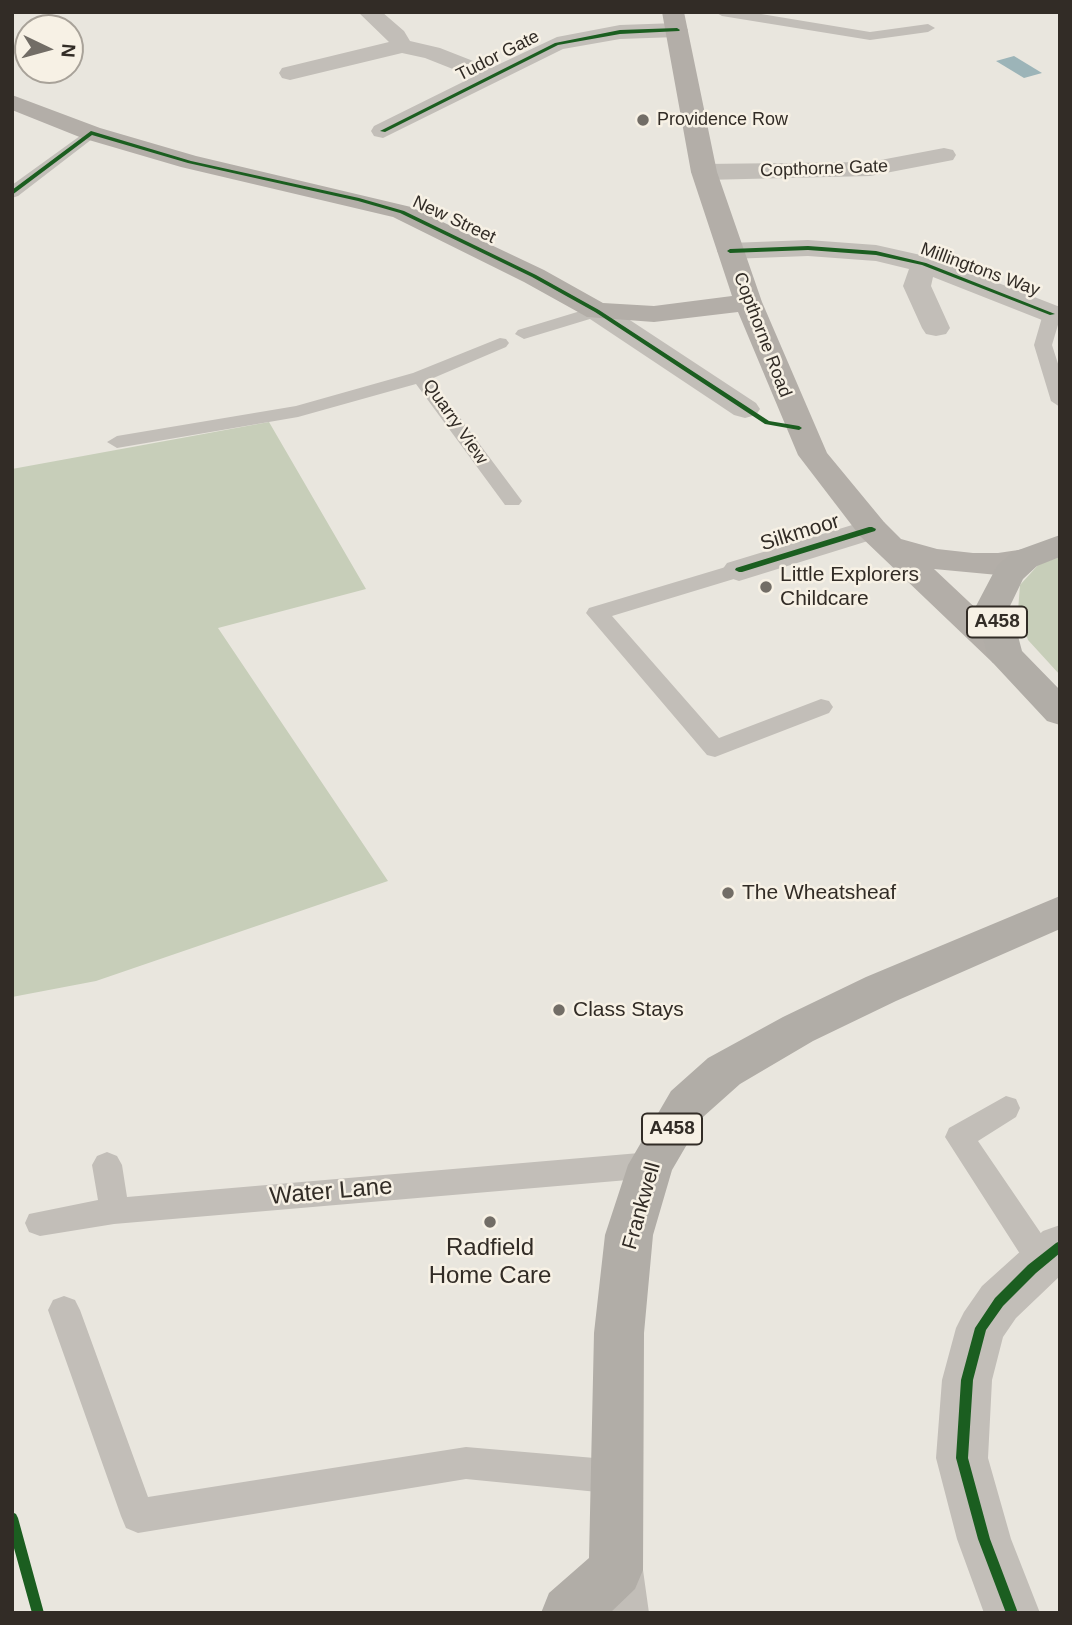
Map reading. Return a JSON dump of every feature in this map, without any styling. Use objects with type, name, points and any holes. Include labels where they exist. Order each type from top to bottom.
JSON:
[{"type":"main road","name":"Copthorne Road","points":[[675,21],[679,54],[704,172],[748,302],[813,455],[882,538],[1005,654]]},
{"type":"main road","name":"New Street","points":[[12,102],[91,133],[190,162],[402,212],[534,276],[597,311],[654,314],[748,302]]},
{"type":"main road","points":[[882,538],[934,559],[973,564],[998,564],[1025,559]]},
{"type":"main road","name":"A458","points":[[1060,545],[1025,559],[1009,574],[993,606],[1005,654],[1060,712]]},
{"type":"main road","name":"Frankwell","points":[[569,1613],[618,1591],[619,1333],[629,1236],[650,1165],[687,1104],[724,1071],[809,1023],[1060,912]]},
{"type":"street","points":[[369,12],[397,36],[402,46]]},
{"type":"street","name":"Tudor Gate","points":[[383,131],[557,44],[675,21]]},
{"type":"street","name":"Tudor Gate","points":[[290,73],[402,46],[432,53],[494,77]]},
{"type":"street","name":"Copthorne Gate","points":[[704,172],[870,169],[944,155]]},
{"type":"street","name":"Millingtons Way","points":[[730,251],[843,249],[923,264],[1004,304],[1056,312]]},
{"type":"street","points":[[923,264],[917,286],[936,328]]},
{"type":"street","name":"New Street","points":[[597,311],[745,409]]},
{"type":"street","name":"Silkmoor","points":[[738,570],[882,538]]},
{"type":"street","points":[[1012,1613],[984,1539],[962,1458],[967,1380],[981,1328],[999,1302],[1051,1253]]},
{"type":"lane","points":[[722,12],[870,36],[929,28]]},
{"type":"lane","points":[[12,193],[91,133]]},
{"type":"lane","points":[[524,334],[597,311]]},
{"type":"lane","points":[[1056,312],[1043,345],[1060,401]]},
{"type":"lane","name":"Quarry View","points":[[500,342],[420,377],[512,502]]},
{"type":"lane","points":[[117,442],[298,411],[420,377]]},
{"type":"lane","points":[[738,570],[597,613],[715,749],[821,707]]},
{"type":"lane","points":[[1006,1108],[959,1137],[1051,1253]]},
{"type":"lane","points":[[107,1165],[114,1212]]},
{"type":"lane","name":"Water Lane","points":[[40,1223],[114,1212],[650,1165]]},
{"type":"lane","points":[[64,1310],[138,1516],[466,1462],[618,1477]]},
{"type":"green space","points":[[269,422],[366,589],[218,628],[388,881],[96,981],[12,997],[12,469]]},
{"type":"green space","points":[[1060,557],[1060,675],[1028,640],[1018,611],[1020,585],[1039,564]]},
{"type":"water","points":[[1014,56],[1042,73],[1024,78],[996,61]]},
{"type":"cycle path","points":[[383,131],[557,44],[620,32],[677,30]]},
{"type":"cycle path","points":[[12,193],[91,133],[190,162],[402,212],[534,276],[597,311],[767,423],[799,428]]},
{"type":"cycle path","points":[[730,251],[808,248],[876,253],[924,264],[1052,314]]},
{"type":"cycle path","points":[[739,570],[872,529]]},
{"type":"cycle path","points":[[1012,1613],[984,1539],[962,1458],[967,1380],[981,1328],[999,1302],[1060,1246]]},
{"type":"cycle path","points":[[12,1518],[38,1613]]},
{"type":"place","name":"Providence Row","points":[[643,120]]},
{"type":"place","name":"Little Explorers Childcare","points":[[766,587]]},
{"type":"place","name":"The Wheatsheaf","points":[[728,893]]},
{"type":"place","name":"Class Stays","points":[[559,1010]]},
{"type":"place","name":"Radfield Home Care","points":[[490,1222]]}]
